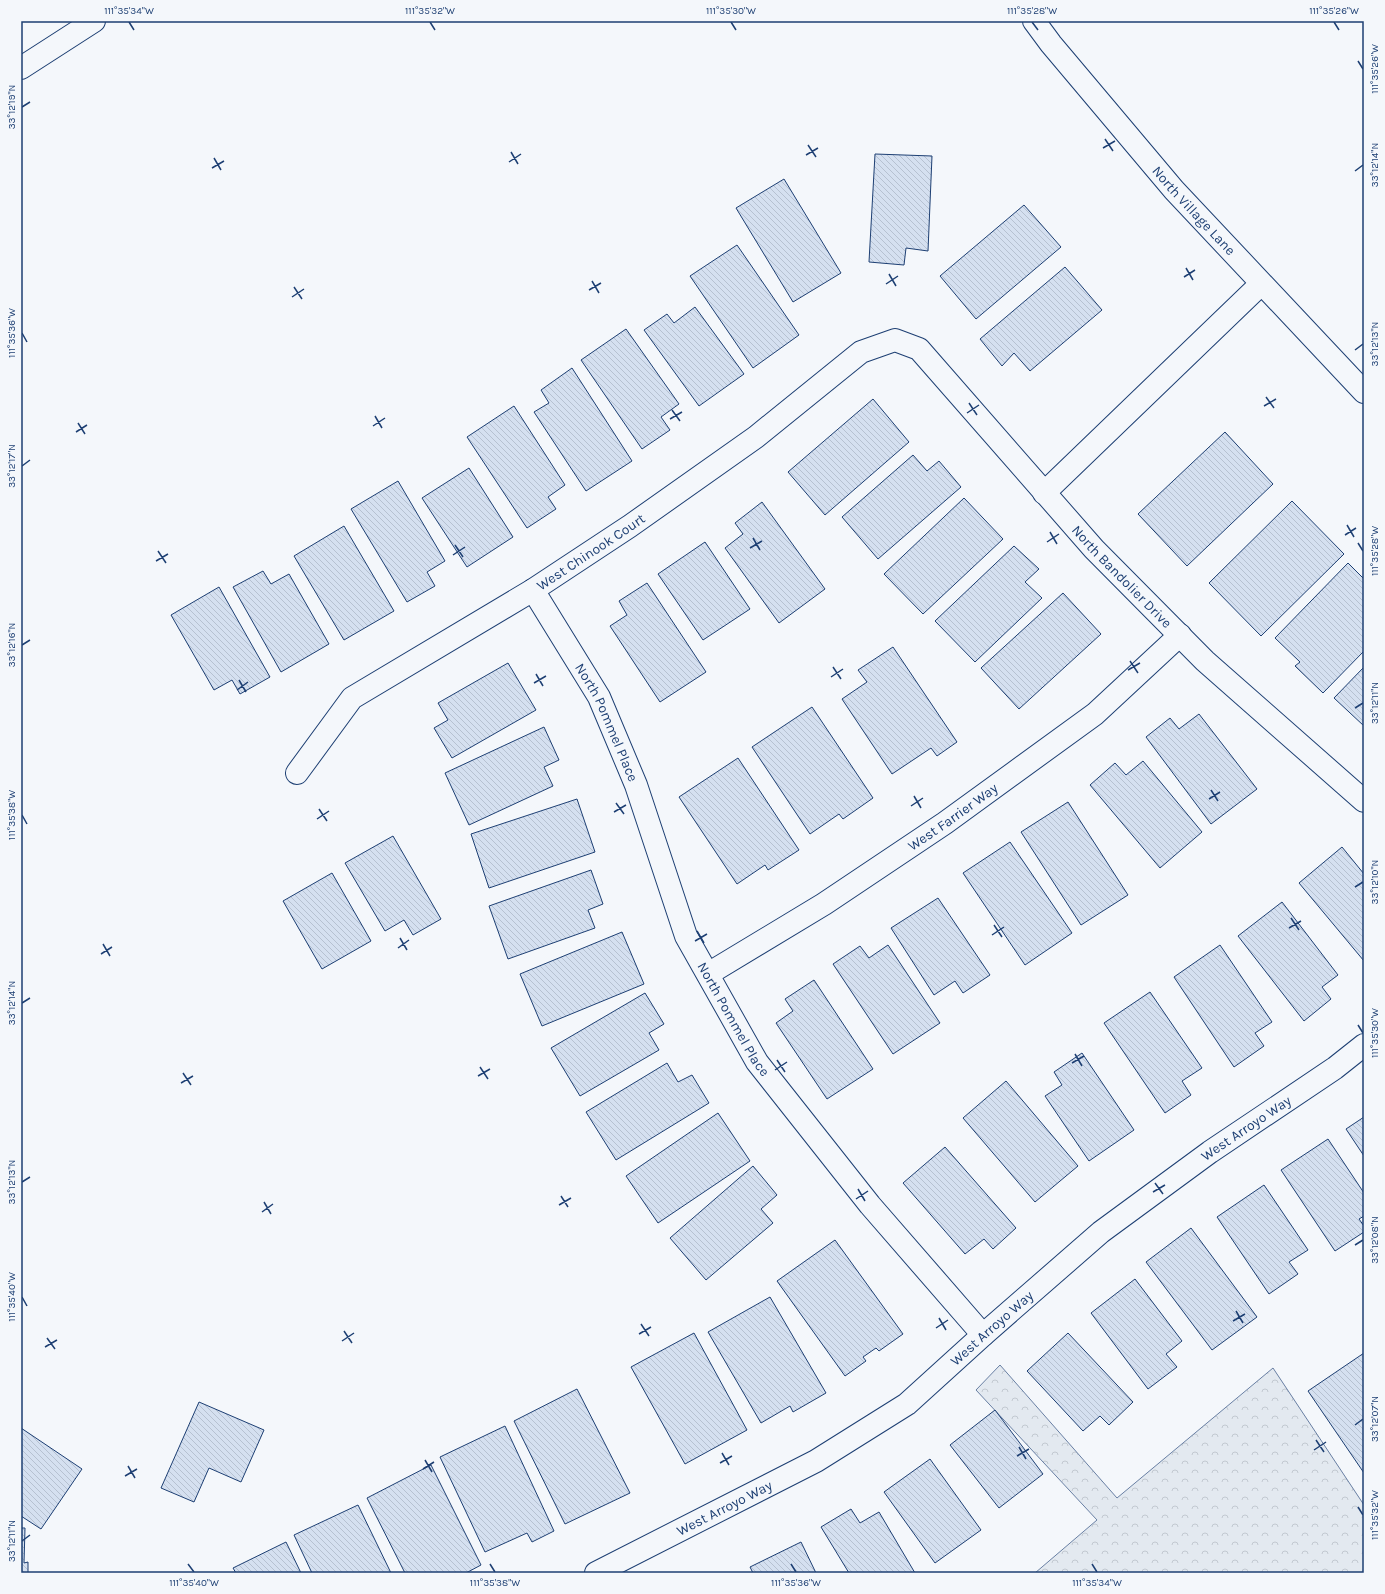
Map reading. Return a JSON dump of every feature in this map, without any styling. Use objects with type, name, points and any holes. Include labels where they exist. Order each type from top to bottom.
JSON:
[{"type":"street","points":[[21,68],[94,21]]},
{"type":"street","name":"North Village Lane","points":[[1034,21],[1051,44],[1174,190],[1364,392]]},
{"type":"street","points":[[1044,493],[1261,284]]},
{"type":"street","name":"North Bandolier Drive","points":[[895,340],[919,349],[1094,549],[1211,666],[1364,801]]},
{"type":"street","name":"West Chinook Court","points":[[297,773],[352,698],[533,590],[630,526],[756,437],[861,352],[895,340]]},
{"type":"street","name":"North Pommel Place","points":[[533,590],[599,697],[636,785],[686,936],[757,1062],[870,1205],[982,1335]]},
{"type":"street","name":"West Farrier Way","points":[[708,974],[824,904],[957,814],[1095,714],[1180,635]]},
{"type":"street","name":"West Arroyo Way","points":[[596,1573],[816,1461],[907,1404],[982,1335],[1101,1232],[1210,1152],[1336,1068],[1364,1046]]},
{"type":"green space","points":[[1000,1365],[1117,1498],[1273,1368],[1364,1505],[1364,1573],[1035,1573],[1097,1520],[976,1390]]},
{"type":"building","points":[[875,154],[932,156],[928,251],[906,248],[904,265],[869,262]]},
{"type":"building","points":[[784,179],[841,273],[793,302],[736,208]]},
{"type":"building","points":[[1024,205],[1061,247],[976,319],[940,276]]},
{"type":"building","points":[[737,245],[799,335],[753,368],[690,276]]},
{"type":"building","points":[[1065,267],[1102,310],[1030,371],[1014,353],[1002,366],[980,339]]},
{"type":"building","points":[[695,307],[744,374],[699,406],[644,330],[667,314],[674,323]]},
{"type":"building","points":[[626,329],[679,404],[661,417],[670,430],[642,449],[581,360]]},
{"type":"building","points":[[572,368],[632,461],[586,491],[534,412],[549,403],[541,390]]},
{"type":"building","points":[[873,399],[909,442],[825,515],[788,472]]},
{"type":"building","points":[[514,406],[565,485],[548,497],[556,509],[527,528],[467,437]]},
{"type":"building","points":[[1225,432],[1273,484],[1187,566],[1138,514]]},
{"type":"building","points":[[913,455],[927,471],[939,461],[961,487],[878,559],[842,517]]},
{"type":"building","points":[[469,468],[513,537],[467,567],[422,498]]},
{"type":"building","points":[[398,481],[445,561],[427,572],[435,586],[407,602],[351,509]]},
{"type":"building","points":[[964,498],[1003,539],[923,614],[884,574]]},
{"type":"building","points":[[1292,501],[1344,554],[1261,636],[1209,583]]},
{"type":"building","points":[[762,502],[825,589],[779,623],[725,548],[743,534],[735,523]]},
{"type":"building","points":[[344,526],[394,611],[344,640],[294,556]]},
{"type":"building","points":[[705,542],[750,609],[703,640],[658,574]]},
{"type":"building","points":[[1014,546],[1039,569],[1025,582],[1042,598],[975,662],[935,621]]},
{"type":"building","points":[[1348,563],[1364,579],[1364,651],[1323,693],[1295,666],[1300,662],[1275,638]]},
{"type":"building","points":[[263,571],[271,584],[289,574],[329,644],[281,672],[233,587]]},
{"type":"building","points":[[647,583],[706,672],[660,702],[610,626],[627,615],[619,601]]},
{"type":"building","points":[[219,587],[270,677],[240,694],[232,680],[214,690],[171,615]]},
{"type":"building","points":[[1063,593],[1101,634],[1019,709],[981,668]]},
{"type":"building","points":[[893,647],[957,742],[937,756],[931,748],[892,774],[842,699],[867,682],[858,670]]},
{"type":"building","points":[[508,663],[536,710],[452,758],[434,728],[448,720],[438,703]]},
{"type":"building","points":[[1364,667],[1364,726],[1334,698]]},
{"type":"building","points":[[812,707],[873,798],[843,819],[839,814],[810,834],[752,747]]},
{"type":"building","points":[[1199,714],[1257,789],[1211,824],[1146,737],[1170,718],[1179,729]]},
{"type":"building","points":[[544,727],[559,760],[544,767],[553,786],[469,825],[445,773]]},
{"type":"building","points":[[738,758],[799,850],[768,870],[765,865],[737,884],[679,797]]},
{"type":"building","points":[[1143,761],[1202,832],[1160,868],[1090,785],[1115,763],[1126,775]]},
{"type":"building","points":[[577,799],[595,852],[489,888],[471,834]]},
{"type":"building","points":[[1068,802],[1128,895],[1081,925],[1021,832]]},
{"type":"building","points":[[393,836],[441,919],[413,935],[404,920],[385,931],[345,863]]},
{"type":"building","points":[[1010,842],[1072,933],[1025,965],[963,873]]},
{"type":"building","points":[[1342,847],[1364,874],[1364,961],[1299,883]]},
{"type":"building","points":[[591,870],[603,904],[588,910],[595,928],[508,959],[489,906]]},
{"type":"building","points":[[332,873],[371,941],[322,969],[283,901]]},
{"type":"building","points":[[938,898],[990,975],[963,993],[955,981],[934,995],[891,928]]},
{"type":"building","points":[[1282,902],[1338,975],[1322,987],[1331,999],[1304,1021],[1238,936]]},
{"type":"building","points":[[622,932],[644,984],[542,1026],[520,974]]},
{"type":"building","points":[[888,945],[940,1023],[893,1054],[833,964],[860,946],[869,958]]},
{"type":"building","points":[[1220,945],[1272,1022],[1255,1033],[1264,1046],[1234,1067],[1174,977]]},
{"type":"building","points":[[814,980],[873,1069],[827,1099],[776,1023],[793,1011],[785,999]]},
{"type":"building","points":[[1150,992],[1202,1068],[1182,1081],[1191,1095],[1165,1113],[1104,1023]]},
{"type":"building","points":[[645,993],[664,1024],[649,1033],[659,1050],[580,1096],[551,1048]]},
{"type":"building","points":[[1082,1053],[1134,1130],[1089,1161],[1045,1096],[1062,1085],[1054,1072]]},
{"type":"building","points":[[667,1063],[678,1082],[692,1075],[709,1103],[616,1160],[586,1112]]},
{"type":"building","points":[[1006,1081],[1078,1166],[1035,1202],[963,1118]]},
{"type":"building","points":[[718,1113],[750,1161],[658,1223],[626,1176]]},
{"type":"building","points":[[1364,1117],[1364,1156],[1346,1129]]},
{"type":"building","points":[[1328,1139],[1364,1193],[1364,1216],[1359,1219],[1364,1226],[1364,1232],[1335,1251],[1281,1170]]},
{"type":"building","points":[[945,1147],[1016,1228],[993,1249],[984,1239],[965,1254],[903,1183]]},
{"type":"building","points":[[753,1166],[777,1195],[761,1209],[773,1223],[706,1280],[670,1238]]},
{"type":"building","points":[[1264,1185],[1308,1250],[1289,1262],[1298,1274],[1269,1294],[1217,1217]]},
{"type":"building","points":[[1191,1228],[1257,1317],[1212,1350],[1146,1262]]},
{"type":"building","points":[[835,1240],[903,1334],[879,1351],[876,1348],[863,1357],[866,1361],[845,1376],[777,1281]]},
{"type":"building","points":[[1135,1279],[1182,1341],[1166,1354],[1177,1367],[1148,1389],[1091,1313]]},
{"type":"building","points":[[770,1297],[826,1393],[793,1412],[790,1406],[761,1423],[708,1332]]},
{"type":"building","points":[[694,1333],[747,1430],[685,1464],[631,1367]]},
{"type":"building","points":[[1068,1333],[1133,1402],[1109,1425],[1100,1416],[1083,1431],[1027,1371]]},
{"type":"building","points":[[1364,1353],[1364,1473],[1308,1391]]},
{"type":"building","points":[[577,1389],[630,1493],[565,1524],[514,1421]]},
{"type":"building","points":[[199,1402],[264,1430],[241,1482],[209,1468],[194,1502],[161,1488]]},
{"type":"building","points":[[995,1410],[1043,1474],[999,1508],[950,1445]]},
{"type":"building","points":[[505,1426],[554,1531],[532,1542],[527,1533],[485,1552],[440,1457]]},
{"type":"building","points":[[21,1428],[82,1469],[41,1529],[21,1516]]},
{"type":"building","points":[[930,1459],[981,1530],[935,1563],[884,1492]]},
{"type":"building","points":[[431,1465],[481,1565],[466,1573],[405,1573],[367,1498]]},
{"type":"building","points":[[358,1505],[391,1573],[312,1573],[294,1535]]},
{"type":"building","points":[[851,1509],[860,1523],[879,1512],[915,1573],[849,1573],[821,1527]]},
{"type":"building","points":[[21,1528],[25,1528],[24,1563],[28,1562],[28,1573],[21,1573]]},
{"type":"building","points":[[286,1542],[301,1573],[236,1573],[233,1568]]},
{"type":"building","points":[[801,1542],[816,1573],[753,1573],[750,1567]]}]
